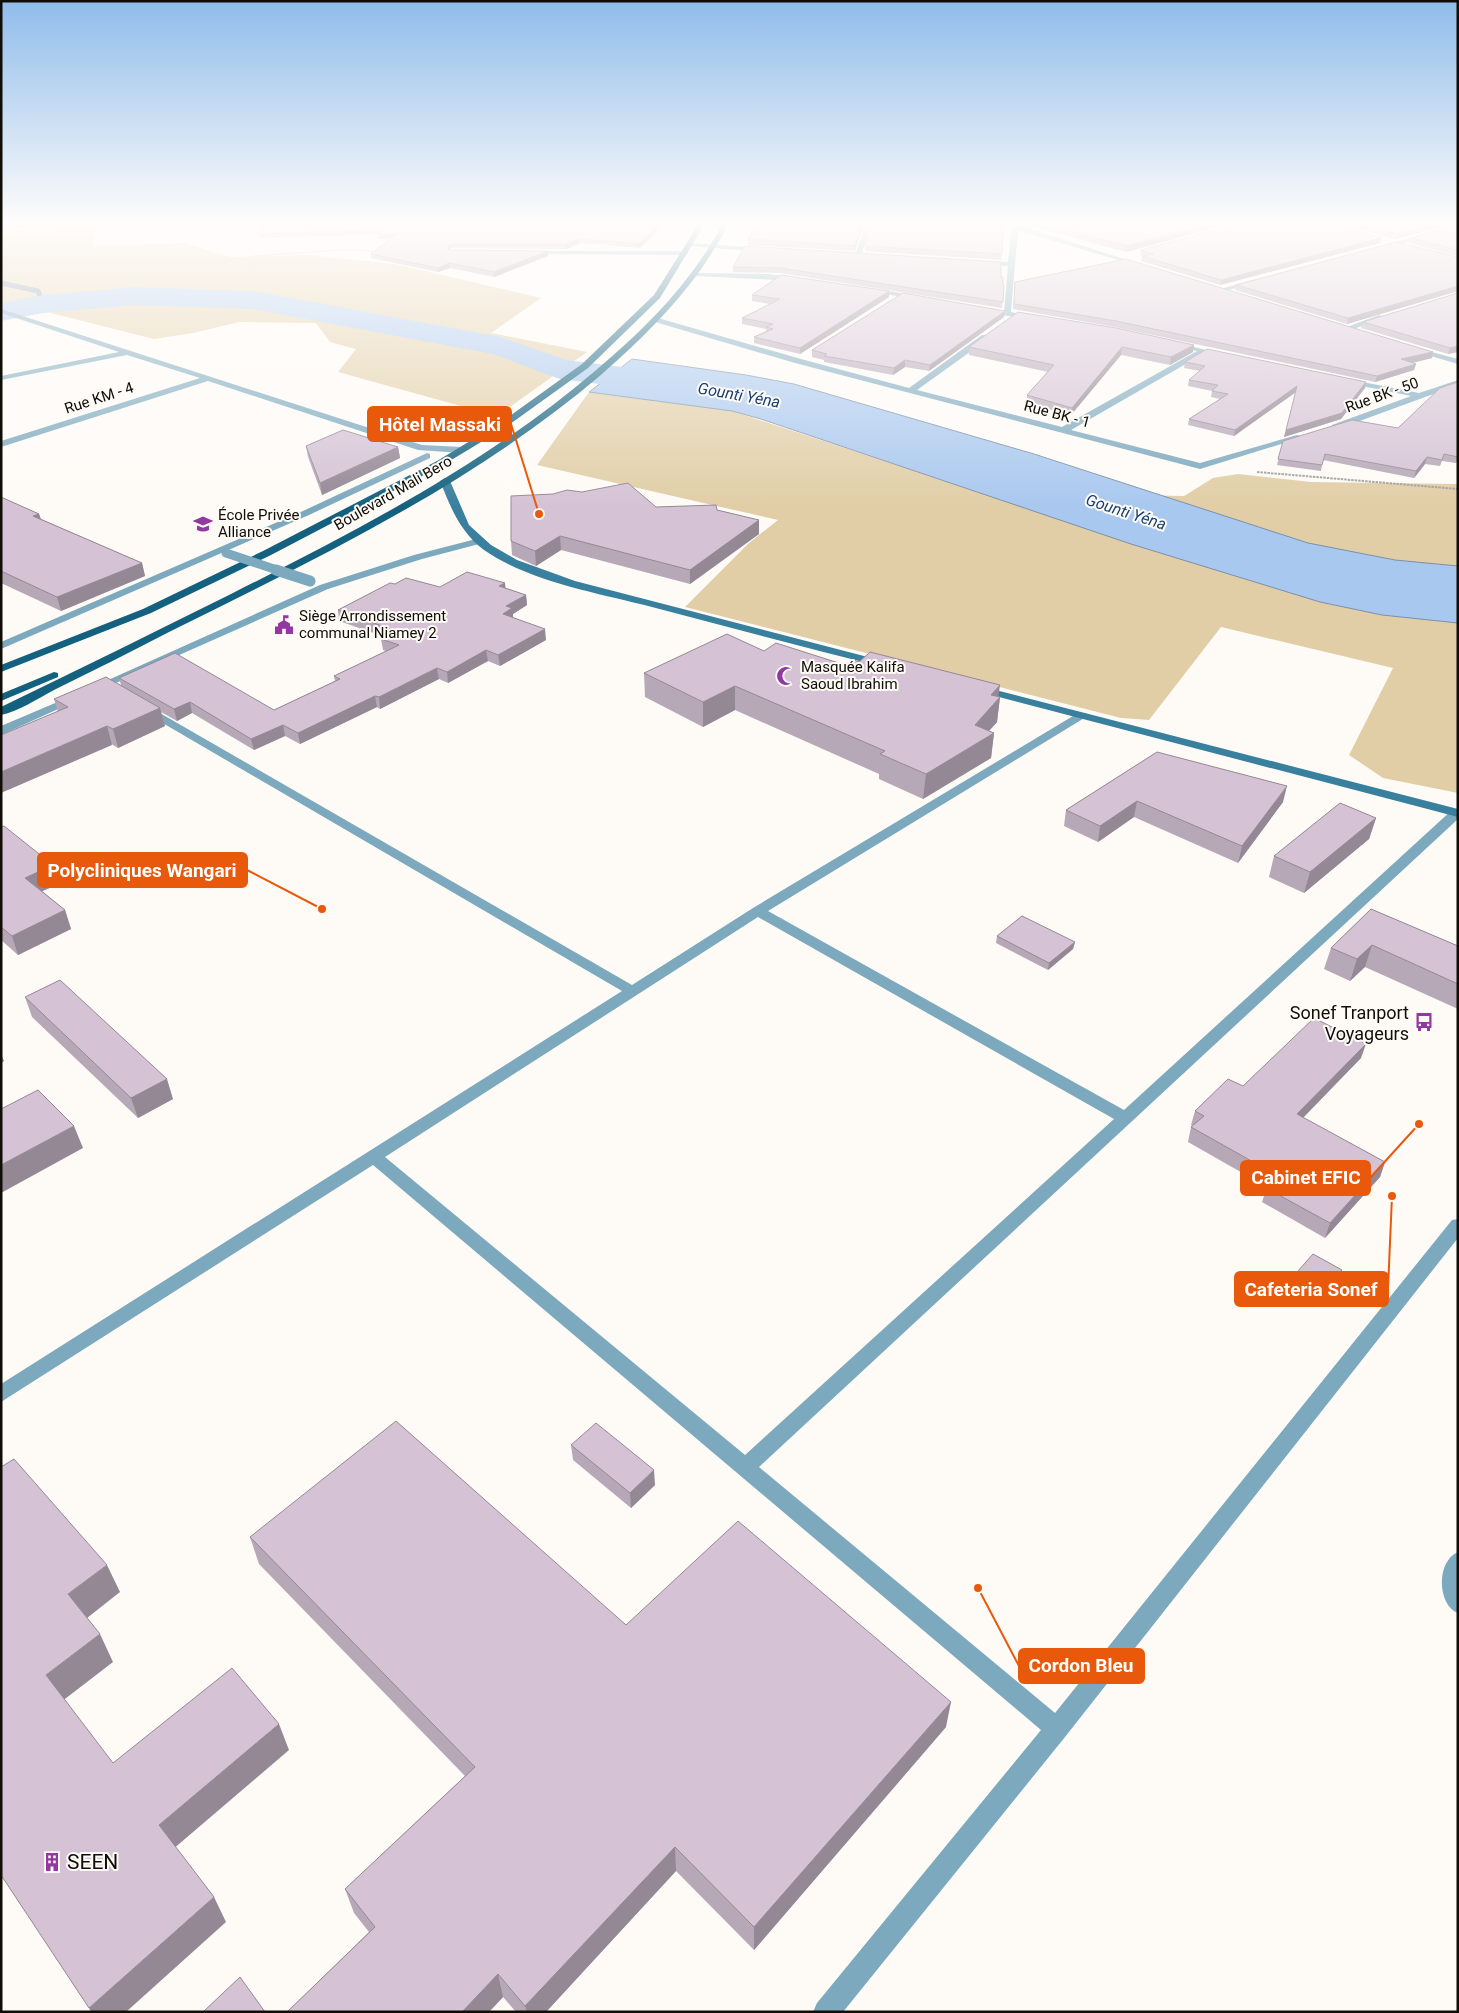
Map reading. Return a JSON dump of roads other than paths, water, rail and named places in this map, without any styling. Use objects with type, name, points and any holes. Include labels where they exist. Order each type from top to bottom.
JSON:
[{"type":"main road","name":"Boulevard Mali Bero","points":[[1,669],[147,611],[332,521],[440,463],[568,380],[633,319]]},
{"type":"main road","name":"Boulevard Mali Bero","points":[[1,712],[355,534],[445,481],[523,431],[590,381],[658,320]]},
{"type":"main road","points":[[1,677],[147,611]]},
{"type":"main road","points":[[1,698],[176,625]]},
{"type":"street","points":[[25,319],[424,452],[440,463]]},
{"type":"street","points":[[1348,328],[1376,319]]},
{"type":"street","name":"Rue BK - 1","points":[[658,320],[798,361],[1200,466],[1306,435]]},
{"type":"street","points":[[1339,325],[1366,334]]},
{"type":"street","points":[[911,390],[991,332]]},
{"type":"street","points":[[1168,343],[1231,356]]},
{"type":"street","points":[[1404,345],[1458,362]]},
{"type":"street","points":[[1064,430],[1203,351]]},
{"type":"street","points":[[1,378],[127,353]]},
{"type":"street","points":[[798,361],[806,356]]},
{"type":"street","name":"Rue KM - 4","points":[[1,444],[206,378]]},
{"type":"street","points":[[1335,378],[1420,396]]},
{"type":"street","name":"Rue BK - 50","points":[[1325,430],[1458,382]]},
{"type":"street","points":[[1,646],[306,514],[424,452],[462,450]]},
{"type":"street","points":[[445,481],[465,526],[480,541],[501,555],[526,567],[570,583],[890,665]]},
{"type":"street","points":[[1,731],[324,587],[418,557],[480,541]]},
{"type":"street","points":[[226,553],[310,581]]},
{"type":"street","points":[[104,684],[121,694]]},
{"type":"street","points":[[967,685],[1458,813]]},
{"type":"street","points":[[138,704],[632,991]]},
{"type":"street","points":[[1,1394],[758,911],[1082,715]]},
{"type":"street","points":[[745,1468],[1458,813]]},
{"type":"street","points":[[758,911],[1126,1118]]},
{"type":"street","points":[[374,1157],[1057,1729]]},
{"type":"street","points":[[826,2012],[1057,1729],[1458,1225]]},
{"type":"street","points":[[1458,1562],[1453,1569],[1455,1600],[1458,1603]]},
{"type":"water","points":[[632,359],[746,375],[794,384],[1034,454],[1308,543],[1395,560],[1458,566],[1458,623],[1382,615],[1320,602],[1131,544],[761,419],[732,411],[589,392]]},
{"type":"waterway","name":"Gounti Yéna","points":[[355,319],[501,346],[560,369],[694,386]]},
{"type":"place","name":"Hôtel Massaki","points":[[539,514]]},
{"type":"place","name":"École Privée Alliance","points":[[203,524]]},
{"type":"place","name":"Siège Arrondissement communal Niamey 2","points":[[284,625]]},
{"type":"place","name":"Masquée Kalifa Saoud Ibrahim","points":[[786,676]]},
{"type":"place","name":"Polycliniques Wangari","points":[[322,909]]},
{"type":"place","name":"Sonef Tranport Voyageurs","points":[[1424,1022]]},
{"type":"place","name":"Cabinet EFIC","points":[[1419,1124]]},
{"type":"place","name":"Cafeteria Sonef","points":[[1392,1196]]},
{"type":"place","name":"Cordon Bleu","points":[[978,1588]]},
{"type":"place","name":"SEEN","points":[[52,1862]]}]
